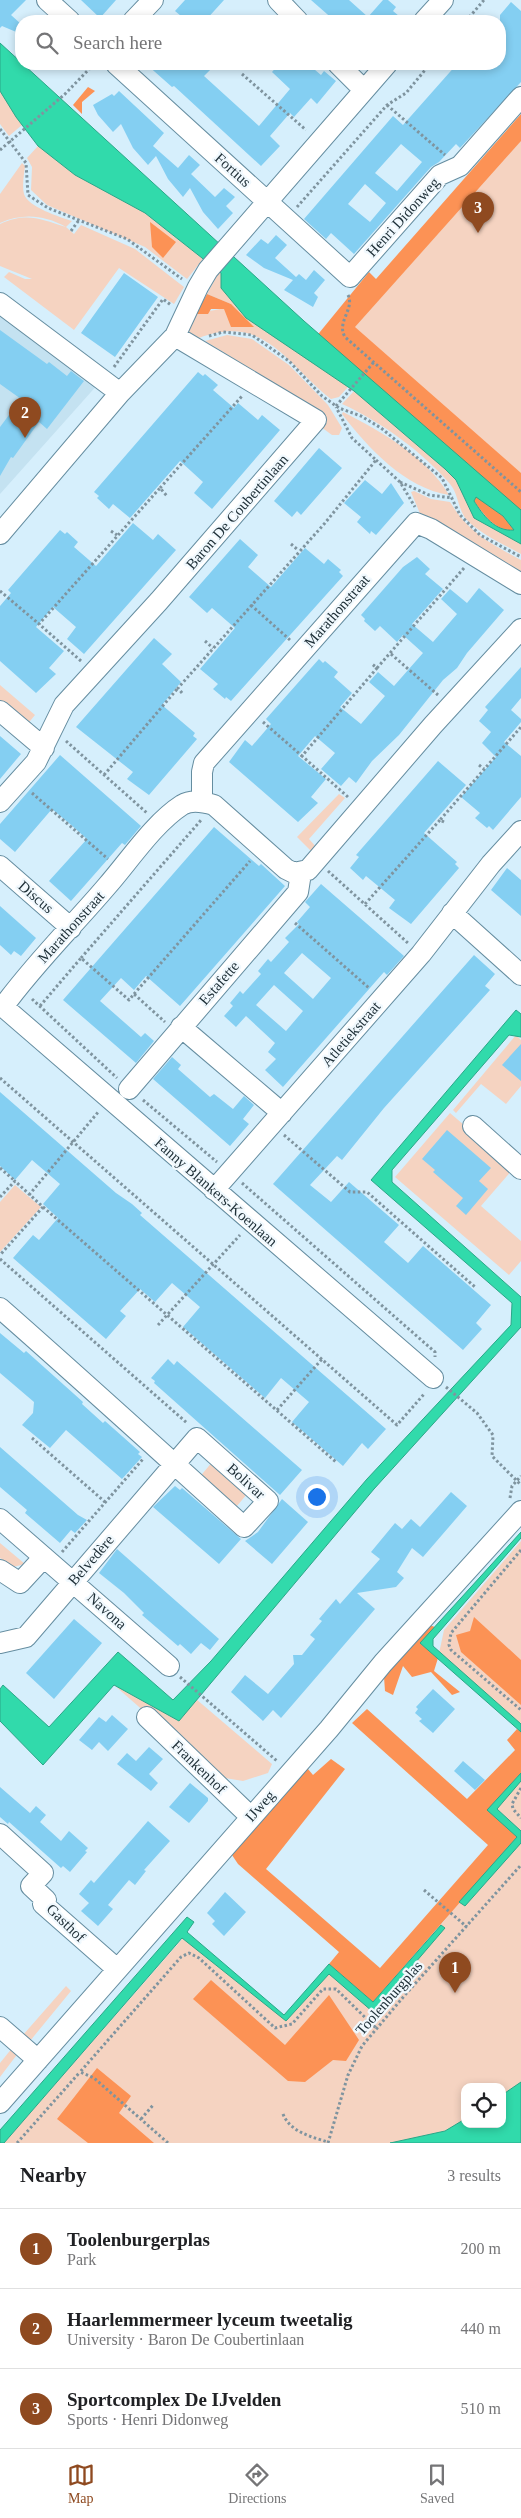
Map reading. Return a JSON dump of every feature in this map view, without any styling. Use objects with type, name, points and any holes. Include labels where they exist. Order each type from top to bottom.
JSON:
[{"type":"street","points":[[47,0],[63,15]]},
{"type":"street","points":[[139,15],[152,0]]},
{"type":"street","points":[[278,0],[292,15]]},
{"type":"street","points":[[429,15],[443,0]]},
{"type":"street","name":"Fortius","points":[[123,70],[350,277]]},
{"type":"street","points":[[344,70],[364,90]]},
{"type":"street","points":[[0,534],[120,394],[183,341],[187,314],[196,290],[208,270],[269,203],[382,70]]},
{"type":"street","name":"Henri Didonweg","points":[[350,277],[440,175],[460,166],[521,97]]},
{"type":"street","points":[[0,303],[120,394]]},
{"type":"street","name":"Baron De Coubertinlaan","points":[[44,748],[64,705],[159,601],[316,420],[183,341]]},
{"type":"street","points":[[416,524],[431,529],[521,584]]},
{"type":"street","name":"Marathonstraat","points":[[1,1006],[160,825],[183,804],[208,803],[202,772],[204,763],[416,524]]},
{"type":"street","points":[[208,803],[286,869],[294,873],[309,868],[450,706],[521,629]]},
{"type":"street","points":[[0,711],[44,748],[36,762],[0,802]]},
{"type":"street","name":"Atletiekstraat","points":[[214,1190],[382,999],[521,831]]},
{"type":"street","name":"Discus","points":[[0,866],[71,928]]},
{"type":"street","name":"Estafette","points":[[130,1089],[298,892],[309,868]]},
{"type":"street","points":[[452,913],[521,975]]},
{"type":"street","name":"Fanny Blankers-Koenlaan","points":[[1,1006],[435,1383]]},
{"type":"street","points":[[179,1030],[277,1119]]},
{"type":"street","points":[[473,1126],[521,1169]]},
{"type":"street","name":"Bolivar","points":[[0,1308],[244,1528],[268,1501],[197,1438]]},
{"type":"street","points":[[174,1464],[197,1438]]},
{"type":"street","name":"Belvedère","points":[[0,1643],[26,1637],[174,1464]]},
{"type":"street","name":"IJweg","points":[[0,2103],[291,1772],[383,1663],[521,1511]]},
{"type":"street","name":"Navona","points":[[0,1519],[73,1580],[169,1666]]},
{"type":"street","points":[[0,1570],[20,1584],[48,1561]]},
{"type":"street","name":"Frankenhof","points":[[147,1717],[251,1816]]},
{"type":"street","name":"Gasthof","points":[[0,1834],[43,1873],[31,1886],[46,1900],[43,1904],[117,1969]]},
{"type":"street","points":[[0,2027],[38,2060]]},
{"type":"path","points":[[471,15],[484,0]]},
{"type":"path","points":[[0,150],[65,94],[88,70]]},
{"type":"path","points":[[286,219],[387,105],[406,93],[425,70]]},
{"type":"path","points":[[242,74],[308,131]]},
{"type":"path","points":[[387,105],[448,158],[453,169]]},
{"type":"path","points":[[0,129],[26,164],[28,195],[48,208],[127,239],[196,290]]},
{"type":"path","points":[[70,231],[79,220]]},
{"type":"path","points":[[350,277],[344,288],[349,298],[341,325],[345,338],[521,492]]},
{"type":"path","points":[[103,381],[163,299],[187,314]]},
{"type":"path","points":[[183,341],[222,332],[252,335],[289,361],[322,396],[336,406],[361,416],[380,428],[442,478],[460,515],[480,535],[521,557]]},
{"type":"path","points":[[336,406],[373,364]]},
{"type":"path","points":[[39,624],[253,382]]},
{"type":"path","points":[[336,406],[352,438],[400,482],[418,512],[416,524]]},
{"type":"path","points":[[104,775],[298,550],[326,524],[376,460]]},
{"type":"path","points":[[400,482],[429,495],[453,498]]},
{"type":"path","points":[[160,488],[167,496]]},
{"type":"path","points":[[111,531],[117,535]]},
{"type":"path","points":[[290,544],[298,550]]},
{"type":"path","points":[[302,756],[475,556]]},
{"type":"path","points":[[0,591],[94,672]]},
{"type":"path","points":[[251,605],[303,651]]},
{"type":"path","points":[[205,641],[212,648]]},
{"type":"path","points":[[391,654],[450,706]]},
{"type":"path","points":[[372,664],[377,668]]},
{"type":"path","points":[[178,688],[182,693]]},
{"type":"path","points":[[250,711],[362,809]]},
{"type":"path","points":[[365,904],[442,821],[521,727]]},
{"type":"path","points":[[52,729],[160,825]]},
{"type":"path","points":[[479,765],[484,769]]},
{"type":"path","points":[[18,781],[121,870]]},
{"type":"path","points":[[40,1006],[208,803]]},
{"type":"path","points":[[81,958],[130,1000],[262,848]]},
{"type":"path","points":[[309,868],[365,904],[420,954]]},
{"type":"path","points":[[282,911],[382,999]]},
{"type":"path","points":[[134,994],[179,1030]]},
{"type":"path","points":[[0,1078],[397,1425],[435,1383],[477,1413],[493,1435],[492,1456],[521,1485]]},
{"type":"path","points":[[29,1195],[99,1111]]},
{"type":"path","points":[[277,1119],[350,1192],[367,1192],[475,1287]]},
{"type":"path","points":[[0,1168],[42,1207],[336,1462]]},
{"type":"path","points":[[0,1197],[14,1181]]},
{"type":"path","points":[[42,1207],[0,1257],[194,1429],[197,1438]]},
{"type":"path","points":[[158,1325],[241,1234]]},
{"type":"path","points":[[277,1410],[322,1359]]},
{"type":"path","points":[[32,1438],[105,1502]]},
{"type":"path","points":[[48,1561],[105,1502],[155,1446]]},
{"type":"path","points":[[521,1550],[451,1633],[449,1645],[451,1650],[521,1710]]},
{"type":"path","points":[[186,1681],[291,1772]]},
{"type":"path","points":[[521,1788],[512,1804],[513,1809],[521,1818]]},
{"type":"path","name":"Toolenburgplas","points":[[328,2143],[348,2075],[362,2046],[521,1866]]},
{"type":"path","points":[[424,1890],[467,1927]]},
{"type":"path","points":[[17,2143],[181,1957],[189,1953],[199,1958],[274,2028],[292,2024],[324,1989],[328,1988],[336,1989],[376,2028]]},
{"type":"path","points":[[80,2072],[94,2078],[168,2143]]},
{"type":"path","points":[[141,2119],[154,2104]]},
{"type":"path","points":[[283,2114],[298,2131],[328,2143]]},
{"type":"shaded area","points":[[0,43],[15,57],[15,70],[30,70],[304,321],[521,510],[521,544],[474,518],[456,480],[354,391],[246,318],[221,288],[221,273],[145,213],[75,175],[38,146],[16,117],[0,91]],"holes":[[[476,497],[503,516],[514,530],[507,530],[490,522],[474,501]]]},
{"type":"shaded area","points":[[88,87],[95,91],[82,102],[82,114],[73,105]]},
{"type":"shaded area","points":[[0,90],[22,125],[9,136],[0,124]]},
{"type":"shaded area","points":[[521,114],[521,141],[355,327],[521,473],[521,518],[315,338],[369,272],[376,279]]},
{"type":"shaded area","points":[[521,136],[521,477],[349,330]]},
{"type":"shaded area","points":[[38,146],[75,175],[145,213],[203,259],[187,279],[145,247],[47,205],[31,190],[32,167],[27,158]]},
{"type":"shaded area","points":[[22,163],[25,166],[23,187],[27,199],[45,211],[72,221],[66,227],[50,220],[33,217],[17,218],[0,223],[0,194]]},
{"type":"shaded area","points":[[18,218],[33,218],[66,227],[74,234],[81,225],[135,249],[184,287],[174,304],[119,268],[74,330],[4,277],[9,272],[25,279],[32,279],[0,266],[0,224]]},
{"type":"shaded area","points":[[150,222],[176,242],[163,258],[152,247]]},
{"type":"shaded area","points":[[219,272],[324,369],[348,387],[339,397],[331,399],[273,346],[258,337],[241,332],[222,332],[199,338],[188,332],[196,314],[223,308],[231,304],[207,294]]},
{"type":"shaded area","points":[[207,294],[231,304],[254,327],[231,327],[224,309],[211,309],[208,314],[196,314]]},
{"type":"shaded area","points":[[0,311],[99,383],[0,494]]},
{"type":"shaded area","points":[[227,335],[252,339],[289,365],[328,405],[342,428],[339,435],[332,435],[321,427],[321,412],[205,341]]},
{"type":"shaded area","points":[[354,391],[445,469],[456,480],[474,518],[521,544],[521,554],[485,534],[466,519],[450,484],[414,449],[386,428],[342,404]]},
{"type":"shaded area","points":[[343,412],[388,437],[416,457],[440,481],[449,495],[417,484],[389,465],[364,440],[342,414]]},
{"type":"shaded area","points":[[414,491],[431,499],[450,502],[465,522],[481,536],[521,560],[521,574],[421,516],[411,492]]},
{"type":"shaded area","points":[[476,496],[503,516],[514,530],[502,528],[491,522],[474,501]]},
{"type":"shaded area","points":[[0,685],[35,715],[26,726],[0,704]]},
{"type":"shaded area","points":[[339,794],[345,798],[309,839],[318,849],[313,853],[297,837]]},
{"type":"shaded area","points":[[516,1010],[521,1014],[521,1037],[509,1035],[392,1170],[392,1182],[521,1297],[521,1327],[374,1489],[179,1721],[114,1685],[43,1765],[0,1721],[0,1689],[3,1685],[49,1727],[118,1652],[173,1700],[211,1661],[367,1479],[511,1325],[512,1303],[371,1180]]},
{"type":"shaded area","points":[[516,1035],[521,1040],[521,1086],[506,1104],[481,1084],[456,1113],[453,1110]]},
{"type":"shaded area","points":[[450,1113],[514,1168],[481,1206],[521,1241],[521,1261],[509,1275],[395,1177]]},
{"type":"shaded area","points":[[15,1185],[41,1207],[0,1252],[0,1202]]},
{"type":"shaded area","points":[[213,1461],[247,1494],[232,1512],[198,1479]]},
{"type":"shaded area","points":[[521,1532],[521,1538],[433,1639],[433,1646],[521,1724],[521,1732],[420,1643]]},
{"type":"shaded area","points":[[521,1541],[521,1732],[438,1658],[444,1630]]},
{"type":"shaded area","points":[[0,1543],[25,1564],[13,1567],[0,1558]]},
{"type":"shaded area","points":[[474,1617],[521,1660],[521,1705],[461,1652],[456,1635],[470,1631]]},
{"type":"shaded area","points":[[429,1625],[435,1627],[421,1644],[438,1658],[434,1671],[460,1692],[452,1695],[431,1672],[412,1677],[403,1666],[393,1695],[385,1691],[384,1677]]},
{"type":"shaded area","points":[[114,1685],[179,1721],[196,1699],[272,1764],[268,1773],[243,1781],[219,1777]]},
{"type":"shaded area","points":[[367,1709],[467,1799],[515,1750],[507,1740],[517,1729],[521,1732],[521,1773],[488,1810],[517,1837],[373,2002],[329,1964],[339,1952],[238,1864],[230,1852],[303,1763],[313,1775],[331,1759],[345,1769],[266,1869],[380,1968],[488,1845],[352,1723]]},
{"type":"shaded area","points":[[521,1773],[521,1831],[493,1805]]},
{"type":"shaded area","points":[[521,1773],[521,1781],[497,1809],[521,1831],[521,1843],[465,1906],[459,1902],[517,1837],[487,1810]]},
{"type":"shaded area","points":[[521,1843],[521,2143],[4,2143],[183,1938],[286,2021],[329,1974],[373,2011],[445,1928],[441,1925],[459,1902],[465,1906]]},
{"type":"shaded area","points":[[187,1917],[194,1922],[187,1932],[284,2015],[329,1964],[373,2002],[441,1925],[445,1928],[373,2012],[329,1974],[286,2021],[182,1938],[4,2143],[0,2143],[0,2130]]},
{"type":"shaded area","points":[[211,1980],[285,2045],[329,1995],[359,2040],[346,2061],[333,2060],[305,2082],[288,2081],[193,1999]]},
{"type":"shaded area","points":[[66,1986],[71,1991],[30,2041],[23,2035]]},
{"type":"shaded area","points":[[13,2047],[19,2052],[0,2077],[0,2063]]},
{"type":"shaded area","points":[[97,2068],[131,2096],[119,2113],[154,2143],[88,2143],[57,2119]]},
{"type":"shaded area","points":[[521,2082],[521,2143],[390,2143],[445,2131],[461,2121],[461,2128],[506,2128],[506,2092]]},
{"type":"building","points":[[0,0],[26,0],[11,15],[15,19],[15,31],[2,26],[0,28]]},
{"type":"building","points":[[81,0],[116,0],[103,15],[97,15]]},
{"type":"building","points":[[185,0],[224,0],[210,15],[180,15],[175,11]]},
{"type":"building","points":[[311,0],[349,0],[366,15],[328,15]]},
{"type":"building","points":[[383,0],[388,0],[396,7],[393,11],[398,15],[370,15]]},
{"type":"building","points":[[511,2],[521,11],[521,82],[460,148],[456,144],[439,162],[431,167],[354,254],[331,233],[326,239],[304,219],[393,116],[403,125],[452,70],[506,70],[506,15],[500,15]],"holes":[[[401,144],[422,162],[397,191],[375,173]],[[365,184],[386,203],[370,222],[348,204]]]},
{"type":"building","points":[[153,70],[210,70],[204,76],[259,126],[290,89],[272,72],[274,70],[315,70],[321,75],[324,71],[336,81],[317,104],[311,98],[294,117],[290,113],[270,136],[280,146],[261,166],[174,86],[172,87]]},
{"type":"building","points":[[119,91],[164,133],[153,146],[178,168],[189,155],[200,165],[191,174],[215,197],[224,188],[235,197],[226,206],[233,213],[218,229],[203,212],[190,188],[183,197],[168,179],[156,156],[148,165],[133,148],[121,124],[113,132],[98,115],[93,105],[112,94],[114,96]]},
{"type":"building","points":[[276,235],[287,245],[275,258],[296,277],[299,274],[306,280],[314,270],[325,280],[314,293],[318,297],[313,307],[284,290],[293,280],[264,268],[246,255],[261,239],[268,244]]},
{"type":"building","points":[[124,273],[158,297],[115,357],[81,333]]},
{"type":"building","points":[[0,330],[47,364],[49,362],[67,376],[71,371],[84,381],[47,429],[39,422],[13,458],[11,457],[0,476],[0,427],[21,399],[0,384]]},
{"type":"building","points":[[198,372],[203,376],[205,374],[218,385],[213,390],[234,408],[238,403],[258,420],[262,415],[280,430],[212,509],[194,493],[203,482],[180,461],[130,518],[113,504],[109,509],[97,498],[99,496],[94,492]]},
{"type":"building","points":[[319,448],[342,468],[301,515],[297,511],[292,517],[274,501]]},
{"type":"building","points":[[365,480],[382,494],[391,483],[404,503],[376,535],[371,531],[370,534],[357,522],[361,517],[344,503]]},
{"type":"building","points":[[133,523],[153,540],[158,534],[176,550],[84,654],[67,639],[76,627],[53,607],[36,627],[64,651],[49,668],[56,674],[36,693],[0,661],[0,606],[11,593],[8,590],[60,530],[65,534],[67,532],[78,542],[74,547],[96,566]]},
{"type":"building","points":[[240,539],[258,555],[248,567],[271,587],[305,548],[324,564],[328,559],[341,570],[339,572],[343,576],[231,701],[226,697],[225,699],[213,689],[218,684],[200,669],[235,628],[212,608],[207,613],[189,597]]},
{"type":"building","points":[[417,557],[430,569],[425,574],[443,589],[412,624],[433,642],[457,614],[441,599],[450,589],[467,603],[479,588],[504,610],[467,653],[457,668],[443,680],[399,735],[372,761],[356,783],[349,777],[341,786],[321,769],[335,753],[315,736],[298,756],[326,779],[311,797],[318,803],[298,822],[229,762],[245,740],[252,746],[271,724],[266,719],[319,659],[323,663],[325,661],[338,672],[334,677],[352,693],[340,707],[361,724],[385,696],[369,682],[378,672],[394,686],[423,653],[403,635],[397,642],[380,626],[375,631],[364,621],[365,619],[361,615],[403,567]]},
{"type":"building","points":[[154,638],[172,654],[162,664],[181,682],[162,705],[195,733],[193,736],[197,739],[149,795],[127,779],[133,772],[76,727]]},
{"type":"building","points":[[521,667],[521,698],[511,710],[521,719],[521,722],[504,742],[521,756],[521,797],[493,830],[489,826],[487,828],[475,818],[480,813],[461,797],[496,757],[482,743],[491,732],[479,721],[488,710],[485,707]]},
{"type":"building","points":[[0,736],[21,754],[0,779]]},
{"type":"building","points":[[60,755],[141,826],[125,845],[122,843],[71,901],[49,881],[87,839],[70,824],[52,809],[15,852],[0,839],[0,824]]},
{"type":"building","points":[[438,761],[466,785],[424,833],[457,862],[455,864],[459,868],[411,924],[389,908],[395,900],[366,876],[363,880],[350,868],[359,857],[356,855]]},
{"type":"building","points":[[214,827],[259,866],[261,864],[285,886],[180,1006],[146,976],[134,990],[121,978],[100,1001],[141,1037],[145,1033],[154,1041],[136,1063],[63,1000]]},
{"type":"building","points":[[507,868],[521,880],[521,916],[491,890]]},
{"type":"building","points":[[321,884],[404,956],[387,975],[384,972],[283,1087],[265,1070],[276,1059],[268,1052],[275,1043],[246,1016],[236,1027],[224,1016],[233,1006],[230,1003],[240,991],[243,994],[261,974],[258,971],[268,959],[271,962],[289,942],[285,938],[299,924],[297,922],[310,907],[305,902]],"holes":[[[302,953],[331,978],[313,999],[284,973]],[[274,985],[303,1011],[286,1031],[256,1005]]]},
{"type":"building","points":[[0,906],[36,938],[21,956],[14,951],[11,955],[0,945]]},
{"type":"building","points":[[474,955],[495,974],[485,986],[490,990],[384,1108],[342,1160],[337,1156],[310,1185],[331,1202],[349,1182],[399,1225],[384,1242],[408,1263],[423,1246],[491,1305],[476,1323],[482,1329],[463,1350],[273,1184]]},
{"type":"building","points":[[521,1044],[521,1081],[502,1065]]},
{"type":"building","points":[[172,1057],[181,1065],[178,1069],[210,1097],[214,1094],[233,1109],[244,1096],[254,1105],[243,1119],[249,1124],[230,1146],[153,1079]]},
{"type":"building","points":[[0,1092],[116,1193],[132,1204],[142,1213],[140,1215],[386,1429],[368,1449],[362,1443],[343,1466],[292,1422],[309,1402],[281,1378],[265,1398],[183,1327],[200,1307],[172,1283],[155,1302],[140,1289],[120,1311],[126,1316],[106,1339],[13,1258],[33,1235],[39,1240],[58,1218],[43,1204],[60,1184],[32,1160],[15,1180],[0,1166]]},
{"type":"building","points":[[447,1130],[491,1168],[479,1181],[488,1189],[466,1215],[456,1206],[463,1198],[433,1172],[435,1170],[422,1159]]},
{"type":"building","points":[[0,1333],[24,1353],[26,1351],[83,1402],[82,1404],[103,1423],[105,1421],[140,1452],[138,1454],[142,1457],[122,1479],[66,1430],[50,1448],[22,1425],[33,1413],[34,1402],[0,1373]]},
{"type":"building","points":[[168,1359],[174,1365],[177,1361],[302,1470],[280,1495],[154,1383],[155,1381],[151,1378]]},
{"type":"building","points":[[0,1447],[78,1515],[87,1520],[75,1533],[71,1530],[60,1543],[25,1513],[27,1510],[0,1487]]},
{"type":"building","points":[[175,1486],[180,1490],[182,1488],[241,1539],[219,1564],[153,1507]]},
{"type":"building","points":[[451,1492],[467,1506],[423,1557],[412,1548],[397,1572],[404,1578],[396,1587],[357,1593],[375,1609],[281,1718],[273,1710],[263,1721],[231,1692],[245,1675],[268,1694],[294,1664],[293,1655],[302,1655],[315,1639],[310,1635],[322,1621],[319,1619],[336,1599],[340,1604],[380,1559],[371,1552],[395,1523],[402,1529],[411,1519],[420,1527]]},
{"type":"building","points":[[282,1499],[308,1522],[272,1564],[245,1541],[258,1532]]},
{"type":"building","points":[[117,1549],[219,1639],[210,1650],[201,1643],[191,1654],[180,1644],[178,1646],[142,1615],[144,1613],[124,1593],[99,1573]]},
{"type":"building","points":[[74,1619],[102,1643],[54,1699],[26,1673]]},
{"type":"building","points":[[433,1689],[455,1709],[433,1733],[419,1721],[422,1719],[415,1713],[418,1709],[416,1707]]},
{"type":"building","points":[[112,1715],[128,1729],[108,1751],[99,1742],[92,1750],[79,1740],[99,1717],[106,1722]]},
{"type":"building","points":[[149,1747],[163,1759],[149,1774],[158,1783],[151,1791],[117,1764],[127,1753],[136,1761]]},
{"type":"building","points":[[463,1761],[485,1780],[475,1790],[454,1771]]},
{"type":"building","points":[[190,1783],[208,1798],[208,1801],[189,1823],[169,1807]]},
{"type":"building","points":[[0,1787],[30,1813],[36,1806],[46,1815],[40,1822],[61,1841],[69,1831],[88,1848],[85,1851],[87,1852],[70,1872],[63,1866],[61,1868],[9,1822],[8,1824],[0,1817]]},
{"type":"building","points":[[148,1821],[170,1841],[144,1870],[146,1871],[135,1885],[129,1880],[108,1905],[113,1909],[98,1926],[81,1911],[89,1903],[79,1894],[91,1880],[94,1883]]},
{"type":"building","points":[[225,1892],[246,1912],[224,1936],[212,1924],[215,1921],[207,1913]]},
{"type":"place","name":"Sportcomplex De IJvelden","points":[[478,233]]},
{"type":"place","name":"Haarlemmermeer lyceum tweetalig","points":[[25,438]]},
{"type":"place","name":"Toolenburgerplas","points":[[455,1993]]}]
